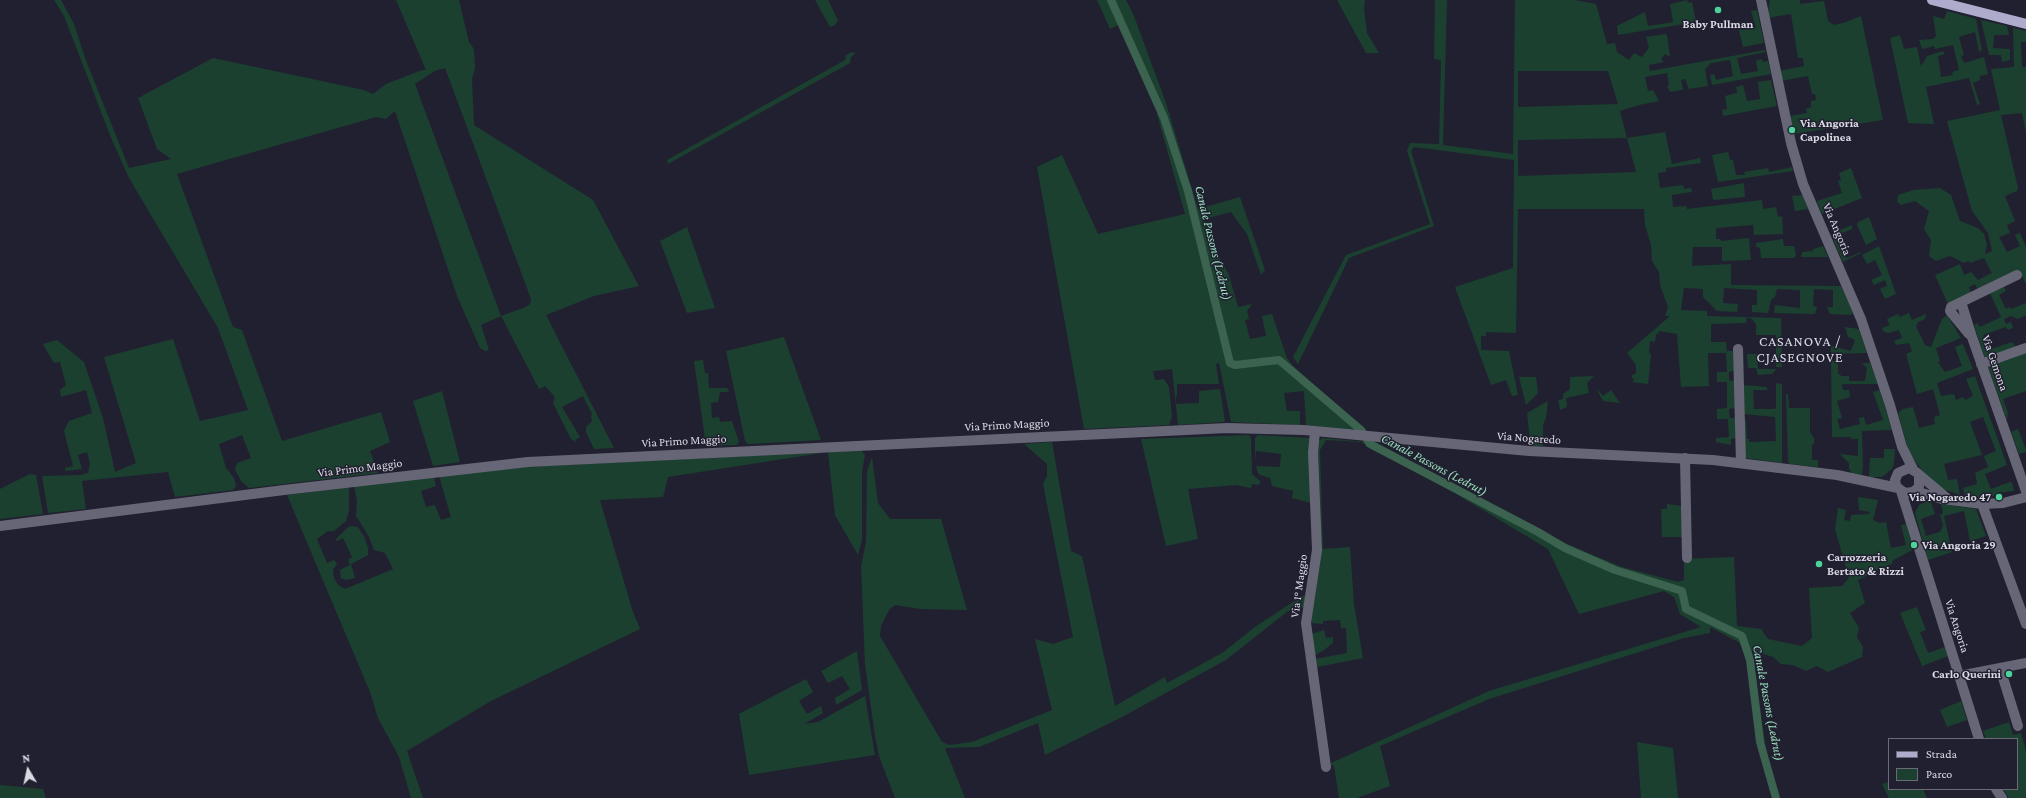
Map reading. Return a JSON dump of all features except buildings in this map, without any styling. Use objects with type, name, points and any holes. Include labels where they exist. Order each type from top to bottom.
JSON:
[{"type":"main road","points":[[1932,0],[2026,24]]},
{"type":"street","name":"Via Angoria","points":[[1761,0],[1791,143],[1803,184],[1861,319],[1890,405],[1902,447],[1916,472]]},
{"type":"street","name":"Via Angoria","points":[[1764,18],[1765,0]]},
{"type":"street","name":"Via Gemona","points":[[2018,275],[1961,302],[1981,364],[2026,491]]},
{"type":"street","points":[[1981,364],[2026,348]]},
{"type":"street","points":[[1738,349],[1741,463]]},
{"type":"street","name":"Via Primo Maggio","points":[[0,526],[284,490],[528,462],[1227,428],[1315,431],[1366,436]]},
{"type":"street","name":"Via 1° Maggio","points":[[1315,431],[1313,453],[1317,550],[1306,623],[1326,768]]},
{"type":"street","name":"Via Nogaredo","points":[[1366,436],[1529,451],[1685,458],[1741,463],[1837,476],[1872,482],[1899,490]]},
{"type":"street","name":"Via Angoria","points":[[1897,474],[1902,447]]},
{"type":"street","points":[[1685,458],[1687,558]]},
{"type":"street","points":[[1948,499],[1916,472],[1905,468],[1897,474],[1896,484],[1899,490],[1914,491],[1935,497],[1948,499],[1982,504],[2003,503],[2026,498]]},
{"type":"street","points":[[1914,491],[1920,483],[1916,472]]},
{"type":"street","name":"Via Nogaredo","points":[[1872,482],[1897,474]]},
{"type":"street","name":"Via Angoria","points":[[1899,490],[1910,520],[1979,738]]},
{"type":"street","name":"Via Angoria","points":[[1910,520],[1910,507],[1914,491]]},
{"type":"street","points":[[1982,504],[2026,624]]},
{"type":"street","points":[[1959,676],[2026,663]]},
{"type":"street","points":[[2000,668],[2018,726]]},
{"type":"green space","points":[[54,0],[61,0],[74,24],[85,58],[129,168],[171,159],[157,149],[138,98],[213,58],[364,90],[373,94],[386,84],[422,70],[426,70],[396,0],[459,0],[469,42],[474,49],[475,68],[472,79],[474,125],[593,200],[639,286],[594,296],[546,315],[614,448],[594,449],[586,432],[586,427],[592,421],[592,414],[583,396],[562,407],[580,437],[575,440],[577,443],[571,439],[553,403],[555,397],[545,386],[539,389],[501,316],[481,325],[489,350],[485,351],[480,348],[457,296],[395,111],[386,119],[376,117],[177,174],[233,327],[242,330],[282,441],[381,412],[390,442],[370,451],[378,473],[249,488],[241,481],[235,469],[237,463],[251,458],[242,435],[219,444],[226,468],[234,478],[236,486],[233,490],[175,497],[168,472],[82,481],[86,509],[48,513],[42,476],[80,475],[88,473],[90,464],[87,452],[78,455],[82,469],[65,471],[65,468],[73,466],[64,431],[69,421],[92,413],[86,390],[61,397],[60,390],[66,385],[60,362],[54,363],[43,344],[57,340],[84,362],[103,418],[115,472],[136,463],[104,357],[173,339],[200,421],[248,410],[218,328],[129,178],[112,140],[64,16]],"holes":[[[445,68],[531,299],[530,304],[526,307],[501,316],[415,84],[435,71]]]},
{"type":"green space","points":[[815,0],[828,0],[838,20],[835,25],[830,27]]},
{"type":"green space","points":[[1097,0],[1126,0],[1134,16],[1166,103],[1198,209],[1240,197],[1265,270],[1261,275],[1247,234],[1231,212],[1204,219],[1208,233],[1211,233],[1216,252],[1229,275],[1238,307],[1252,304],[1247,311],[1249,319],[1245,320],[1250,339],[1266,336],[1262,316],[1272,314],[1287,358],[1293,366],[1363,428],[1364,432],[1306,425],[1304,391],[1284,393],[1287,411],[1300,411],[1300,425],[1231,422],[1219,363],[1216,364],[1219,384],[1177,384],[1176,404],[1199,403],[1199,391],[1220,389],[1225,421],[1223,422],[1178,425],[1172,369],[1153,371],[1155,380],[1164,379],[1169,387],[1172,417],[1169,425],[1084,429],[1037,167],[1062,155],[1098,234],[1185,214],[1157,114],[1159,101],[1152,99],[1145,78],[1120,24],[1110,29]]},
{"type":"green space","points":[[1337,0],[1365,0],[1364,9],[1367,33],[1379,53],[1366,53]]},
{"type":"green space","points":[[1435,0],[1447,0],[1443,145],[1513,154],[1515,0],[1575,0],[1596,4],[1607,44],[1615,43],[1617,52],[1629,60],[1634,53],[1642,57],[1649,48],[1646,37],[1667,35],[1670,57],[1665,54],[1661,59],[1664,62],[1649,65],[1650,71],[1765,50],[1766,52],[1737,58],[1741,74],[1758,71],[1756,61],[1762,59],[1763,62],[1768,61],[1771,74],[1712,85],[1710,75],[1714,74],[1716,80],[1733,76],[1730,60],[1711,63],[1705,69],[1708,86],[1689,89],[1685,79],[1681,80],[1682,90],[1670,92],[1667,86],[1669,85],[1667,73],[1645,77],[1648,91],[1653,90],[1659,101],[1620,111],[1627,138],[1665,132],[1672,164],[1700,158],[1701,163],[1666,168],[1666,172],[1658,173],[1660,188],[1683,185],[1684,189],[1691,188],[1692,192],[1672,195],[1673,207],[1686,206],[1687,209],[1762,200],[1763,209],[1776,207],[1778,217],[1782,216],[1783,234],[1754,235],[1753,225],[1716,228],[1716,239],[1720,239],[1721,241],[1749,238],[1751,260],[1722,261],[1722,247],[1693,247],[1692,266],[1731,264],[1731,285],[1841,286],[1853,313],[1851,315],[1830,314],[1827,307],[1833,307],[1833,290],[1814,289],[1813,306],[1817,307],[1815,314],[1774,313],[1775,305],[1800,308],[1800,290],[1777,289],[1775,297],[1771,300],[1768,313],[1752,312],[1752,305],[1757,305],[1757,290],[1724,288],[1723,303],[1738,304],[1737,312],[1717,311],[1703,297],[1703,289],[1684,288],[1681,310],[1707,311],[1707,316],[1747,317],[1746,323],[1711,324],[1711,342],[1726,342],[1727,351],[1733,351],[1734,371],[1729,372],[1729,380],[1734,381],[1735,408],[1729,409],[1729,413],[1730,418],[1735,418],[1736,438],[1731,439],[1731,445],[1716,442],[1716,438],[1729,437],[1728,419],[1717,419],[1717,409],[1727,408],[1727,382],[1717,382],[1717,372],[1727,372],[1726,353],[1708,353],[1709,386],[1681,387],[1677,334],[1659,331],[1658,334],[1656,334],[1655,342],[1650,341],[1649,352],[1651,355],[1648,384],[1632,382],[1634,380],[1631,376],[1636,373],[1636,365],[1627,353],[1670,316],[1665,316],[1668,307],[1660,285],[1659,272],[1652,261],[1651,245],[1645,225],[1644,209],[1518,209],[1516,333],[1486,332],[1486,336],[1481,336],[1481,350],[1509,351],[1518,395],[1512,396],[1506,380],[1491,385],[1455,287],[1513,268],[1514,160],[1414,147],[1411,151],[1434,226],[1349,258],[1298,364],[1293,357],[1346,255],[1430,224],[1407,151],[1410,143],[1439,144],[1441,60],[1434,59]],"holes":[[[1518,71],[1608,71],[1618,104],[1518,107]],[[1627,138],[1636,172],[1518,176],[1518,140]]]},
{"type":"green space","points":[[1687,0],[1688,3],[1692,2],[1696,22],[1618,35],[1617,26],[1645,12],[1648,26],[1673,22],[1670,4]]},
{"type":"green space","points":[[1770,0],[1800,0],[1800,4],[1824,1],[1828,21],[1834,25],[1861,16],[1883,120],[1794,134],[1790,116],[1807,113],[1806,109],[1811,107],[1811,101],[1816,100],[1815,94],[1812,94],[1808,76],[1781,81],[1779,71],[1804,66],[1803,58],[1798,58],[1791,14],[1767,18]]},
{"type":"green space","points":[[1757,10],[1764,43],[1743,47],[1737,22],[1740,21],[1742,30],[1756,27],[1751,11]]},
{"type":"green space","points":[[1947,11],[1976,19],[1982,50],[1979,52],[1975,32],[1959,37],[1964,55],[1961,56],[1964,63],[1984,57],[1988,74],[1980,76],[1980,80],[1973,83],[1980,104],[1977,105],[1969,78],[1926,87],[1934,124],[1908,123],[1890,38],[1900,35],[1904,49],[1917,47],[1921,66],[1927,56],[1943,51],[1945,54],[1938,56],[1941,77],[1953,75],[1952,72],[1959,70],[1953,45],[1935,49],[1934,46],[1922,49],[1919,40],[1933,39],[1936,36],[1933,16],[1944,19]]},
{"type":"green space","points":[[1981,20],[2007,26],[2009,35],[1994,35],[1993,48],[2010,49],[2010,60],[2002,62],[2001,55],[1989,55]]},
{"type":"green space","points":[[2013,28],[2026,31],[2026,42],[2021,42],[2022,67],[2026,67],[2026,133],[2022,113],[2001,115],[2018,188],[2017,191],[2005,196],[2015,221],[2007,225],[2010,233],[1999,237],[2007,252],[2020,246],[2015,235],[2020,233],[2026,247],[2026,284],[2019,270],[1978,290],[1975,284],[1969,287],[1971,294],[1948,304],[1935,275],[1960,264],[1964,275],[1971,272],[1978,280],[1992,273],[1984,258],[1970,263],[1969,261],[1964,263],[1950,256],[1936,261],[1929,256],[1931,240],[1924,229],[1929,211],[1915,201],[1901,205],[1897,202],[1898,195],[1913,190],[1940,188],[1951,195],[1960,221],[1978,228],[1984,234],[1987,245],[1985,254],[1992,251],[1988,233],[1972,211],[1947,121],[2000,110],[1991,69],[2014,67]]},
{"type":"green space","points":[[852,52],[856,53],[851,57],[850,63],[668,164],[667,160],[845,60],[846,55]]},
{"type":"green space","points":[[1771,80],[1777,106],[1723,116],[1722,110],[1727,109],[1725,96],[1737,93],[1736,87],[1743,85],[1747,101],[1760,99],[1758,82]]},
{"type":"green space","points":[[1728,152],[1730,160],[1733,160],[1736,175],[1745,175],[1744,172],[1768,168],[1769,172],[1792,167],[1793,171],[1718,182],[1712,155]]},
{"type":"green space","points":[[1851,168],[1862,198],[1822,214],[1817,201],[1842,193],[1838,181],[1841,180],[1839,173]]},
{"type":"green space","points":[[1744,183],[1745,197],[1713,200],[1711,189]]},
{"type":"green space","points":[[1802,195],[1808,209],[1795,211],[1792,196]]},
{"type":"green space","points":[[1869,217],[1877,239],[1866,245],[1857,225],[1858,222]]},
{"type":"green space","points":[[1852,225],[1852,229],[1836,236],[1847,258],[1861,253],[1843,262],[1831,234]]},
{"type":"green space","points":[[687,227],[715,308],[687,313],[660,241]]},
{"type":"green space","points":[[1783,239],[1784,246],[1794,246],[1796,255],[1794,258],[1761,258],[1760,248],[1756,247],[1756,243]]},
{"type":"green space","points":[[1823,246],[1828,257],[1801,257],[1802,252],[1813,251],[1813,249]]},
{"type":"green space","points":[[1879,246],[1896,294],[1885,299],[1880,289],[1887,286],[1885,280],[1874,285],[1871,280],[1882,275],[1875,260],[1867,264],[1862,255]]},
{"type":"green space","points":[[2004,287],[2006,291],[1999,295],[2006,309],[2010,307],[2011,309],[2026,303],[2026,315],[2018,319],[2011,316],[2004,319],[2006,324],[2011,322],[2013,328],[2008,330],[2006,327],[1983,335],[1988,350],[2012,342],[2016,347],[1985,358],[1974,325],[1977,323],[1980,327],[2001,317],[1990,293]]},
{"type":"green space","points":[[1909,313],[1912,320],[1926,314],[1925,319],[1918,322],[1916,326],[1925,345],[1931,347],[1942,319],[1947,315],[1961,338],[1936,348],[1940,361],[1938,362],[1945,372],[1962,366],[1955,347],[1963,344],[1973,369],[1937,383],[1941,396],[1954,394],[1956,400],[1963,397],[1965,400],[1973,396],[1966,379],[1975,376],[2007,465],[1985,474],[1991,489],[2010,482],[2012,483],[2014,491],[1997,493],[1990,498],[1965,497],[1963,488],[1977,484],[1975,473],[1988,467],[1984,456],[1996,451],[1983,417],[1970,422],[1982,455],[1944,464],[1948,480],[1957,479],[1960,495],[1940,488],[1923,472],[1909,452],[1898,413],[1903,409],[1913,407],[1919,428],[1935,424],[1934,417],[1940,415],[1933,389],[1917,394],[1906,354],[1912,351],[1909,343],[1896,345],[1894,341],[1902,338],[1899,330],[1888,333],[1883,331],[1882,328],[1890,325],[1887,319],[1898,314],[1900,317]]},
{"type":"green space","points":[[1747,317],[1781,318],[1782,367],[1776,367],[1776,335],[1756,335],[1756,324],[1752,319]]},
{"type":"green space","points":[[1845,327],[1859,329],[1867,353],[1831,354],[1831,346],[1851,351],[1855,340],[1848,337]]},
{"type":"green space","points":[[784,337],[821,440],[748,444],[745,441],[726,351]]},
{"type":"green space","points":[[2026,353],[2026,391],[2003,399],[2008,413],[2007,420],[1988,367]]},
{"type":"green space","points":[[1747,354],[1757,354],[1758,369],[1776,369],[1772,374],[1758,375],[1756,368],[1748,368]]},
{"type":"green space","points":[[703,360],[705,373],[708,373],[709,388],[727,388],[729,392],[720,392],[718,402],[711,403],[712,418],[719,417],[720,422],[732,421],[739,442],[737,445],[706,446],[694,361]]},
{"type":"green space","points":[[1831,361],[1838,361],[1838,374],[1841,376],[1849,376],[1849,381],[1865,381],[1867,368],[1862,363],[1870,363],[1878,384],[1842,384],[1843,390],[1849,390],[1850,397],[1837,401],[1842,418],[1837,419],[1840,429],[1860,424],[1859,418],[1864,417],[1866,425],[1883,420],[1873,392],[1880,390],[1892,430],[1862,431],[1862,475],[1852,473],[1849,469],[1849,463],[1840,454],[1858,456],[1858,439],[1851,439],[1851,437],[1832,437]]},
{"type":"green space","points":[[1594,376],[1587,383],[1589,393],[1566,398],[1567,407],[1560,410],[1558,400],[1563,399],[1563,394],[1570,389],[1570,377]]},
{"type":"green space","points":[[1519,377],[1536,377],[1538,393],[1526,405]]},
{"type":"green space","points":[[1776,383],[1782,384],[1782,463],[1745,458],[1744,420],[1746,420],[1747,439],[1749,439],[1749,442],[1776,441],[1775,417],[1744,414],[1744,385],[1766,387],[1768,390],[1753,390],[1754,409],[1774,409],[1776,408]]},
{"type":"green space","points":[[1596,388],[1603,396],[1611,390],[1620,403],[1603,401]]},
{"type":"green space","points":[[442,391],[460,462],[433,466],[413,401]]},
{"type":"green space","points":[[1786,394],[1788,394],[1789,408],[1810,408],[1810,432],[1814,438],[1814,444],[1812,444],[1812,460],[1818,460],[1818,467],[1790,464],[1788,462]]},
{"type":"green space","points":[[1548,401],[1546,418],[1543,425],[1543,446],[1533,446],[1530,441],[1527,413]]},
{"type":"green space","points":[[2018,429],[2026,450],[2026,452],[2019,454],[2011,432]]},
{"type":"green space","points":[[1249,435],[1251,438],[1252,474],[1261,482],[1258,485],[1252,484],[1251,488],[1236,485],[1188,489],[1198,539],[1166,546],[1141,439]]},
{"type":"green space","points":[[1258,435],[1310,438],[1311,503],[1292,498],[1293,491],[1272,486],[1270,478],[1258,473],[1256,466],[1280,467],[1281,454],[1256,451],[1255,461],[1255,438]]},
{"type":"green space","points":[[1322,438],[1377,443],[1558,540],[1619,566],[1678,582],[1684,580],[1684,559],[1734,557],[1737,626],[1761,629],[1768,639],[1802,646],[1812,638],[1809,588],[1842,586],[1849,578],[1835,529],[1838,508],[1846,510],[1844,520],[1850,521],[1851,515],[1869,514],[1870,512],[1859,510],[1858,497],[1878,500],[1873,520],[1880,523],[1886,522],[1891,548],[1906,545],[1901,525],[1906,524],[1914,549],[1892,561],[1893,563],[1858,580],[1865,603],[1850,613],[1859,628],[1857,637],[1863,647],[1862,657],[1828,672],[1817,666],[1806,671],[1793,665],[1781,664],[1773,657],[1752,650],[1767,756],[1779,798],[1774,798],[1761,758],[1748,659],[1744,645],[1710,627],[1710,633],[1684,638],[1489,699],[1380,746],[1390,786],[1357,798],[1339,798],[1334,766],[1329,764],[1489,691],[1701,627],[1680,614],[1674,597],[1664,591],[1579,614],[1548,549],[1458,495],[1361,442],[1326,440],[1320,450],[1323,549],[1350,547],[1354,604],[1363,658],[1317,667],[1315,659],[1347,653],[1346,628],[1341,628],[1340,620],[1323,621],[1323,624],[1311,623],[1317,443]]},
{"type":"green space","points":[[1052,442],[1071,551],[1082,556],[1115,706],[1165,677],[1167,683],[1222,653],[1255,627],[1302,596],[1307,595],[1305,607],[1288,611],[1226,660],[1122,717],[1045,755],[1038,723],[979,747],[945,748],[965,798],[895,798],[879,756],[865,664],[861,567],[866,542],[867,472],[872,457],[878,503],[890,519],[941,519],[967,610],[920,609],[895,605],[889,610],[881,626],[880,636],[942,742],[949,745],[972,742],[1052,710],[1035,639],[1053,644],[1073,637],[1043,484],[1047,476],[1047,464],[1024,444]]},
{"type":"green space","points":[[1884,449],[1895,449],[1892,469],[1882,477],[1869,477],[1870,458],[1884,458]]},
{"type":"green space","points":[[861,450],[865,455],[862,471],[862,540],[858,555],[835,515],[828,452]]},
{"type":"green space","points":[[828,452],[668,477],[663,497],[600,500],[632,609],[640,629],[491,701],[407,751],[423,798],[411,798],[399,757],[378,718],[370,692],[287,495],[349,487],[349,511],[346,521],[334,531],[328,531],[317,539],[327,563],[334,560],[337,564],[333,570],[334,578],[338,585],[345,589],[393,569],[385,553],[374,550],[369,537],[356,516],[357,500],[354,486],[434,477],[436,486],[421,491],[426,507],[435,505],[441,520],[451,517],[439,476],[525,467]]},
{"type":"green space","points":[[30,474],[36,475],[43,514],[0,519],[0,489]]},
{"type":"green space","points":[[1928,501],[1931,502],[1935,514],[1921,519],[1926,536],[1940,532],[1943,526],[1940,515],[1943,513],[1941,504],[1976,509],[1986,536],[1970,541],[1964,511],[1944,516],[1952,552],[1928,560],[1915,513],[1919,505]]},
{"type":"green space","points":[[1667,504],[1682,506],[1683,537],[1662,537],[1661,509],[1667,509]]},
{"type":"green space","points":[[348,527],[358,527],[364,536],[368,548],[368,555],[351,564],[355,578],[346,580],[341,578],[340,570],[350,565],[348,560],[352,557],[343,538],[337,541],[335,540]]},
{"type":"green space","points":[[1917,607],[1926,630],[1920,632],[1928,653],[1945,647],[1948,656],[1922,666],[1900,613]]},
{"type":"green space","points":[[1324,630],[1326,638],[1333,637],[1333,643],[1315,655],[1311,634]]},
{"type":"green space","points":[[857,651],[862,690],[836,705],[835,698],[850,689],[842,676],[828,683],[821,671]]},
{"type":"green space","points":[[806,679],[813,692],[799,701],[807,714],[821,706],[823,713],[804,724],[818,722],[865,696],[875,755],[749,775],[739,714]]},
{"type":"green space","points":[[1961,701],[1967,720],[1947,727],[1940,710]]},
{"type":"green space","points":[[2009,722],[2013,735],[2021,733],[2026,751],[2026,798],[2009,798],[2004,790],[2018,790],[2018,738],[1986,738],[1983,731]]},
{"type":"green space","points":[[1637,742],[1673,748],[1678,798],[1641,798]]},
{"type":"green space","points":[[1888,782],[1888,790],[1923,790],[1927,798],[1889,798],[1882,784]]},
{"type":"green space","points":[[0,785],[43,789],[46,798],[0,798]]},
{"type":"waterway","name":"Canale Passons (Ledrut)","points":[[1111,0],[1164,118],[1188,191],[1230,363],[1235,365],[1279,360],[1361,430],[1370,444],[1538,532],[1565,548],[1615,570],[1682,591],[1686,609],[1742,636],[1750,660],[1760,742],[1776,798]]},
{"type":"place","name":"Baby Pullman","points":[[1718,10]]},
{"type":"place","name":"Via Angoria Capolinea","points":[[1792,130]]},
{"type":"place","name":"Via Nogaredo 47","points":[[1999,497]]},
{"type":"place","name":"Via Angoria 29","points":[[1914,545]]},
{"type":"place","name":"Carrozzeria Bertato & Rizzi","points":[[1819,564]]},
{"type":"place","name":"Carlo Querini","points":[[2009,674]]},
{"type":"district","name":"CASANOVA / CJASEGNOVE","points":[[1800,350]]}]
